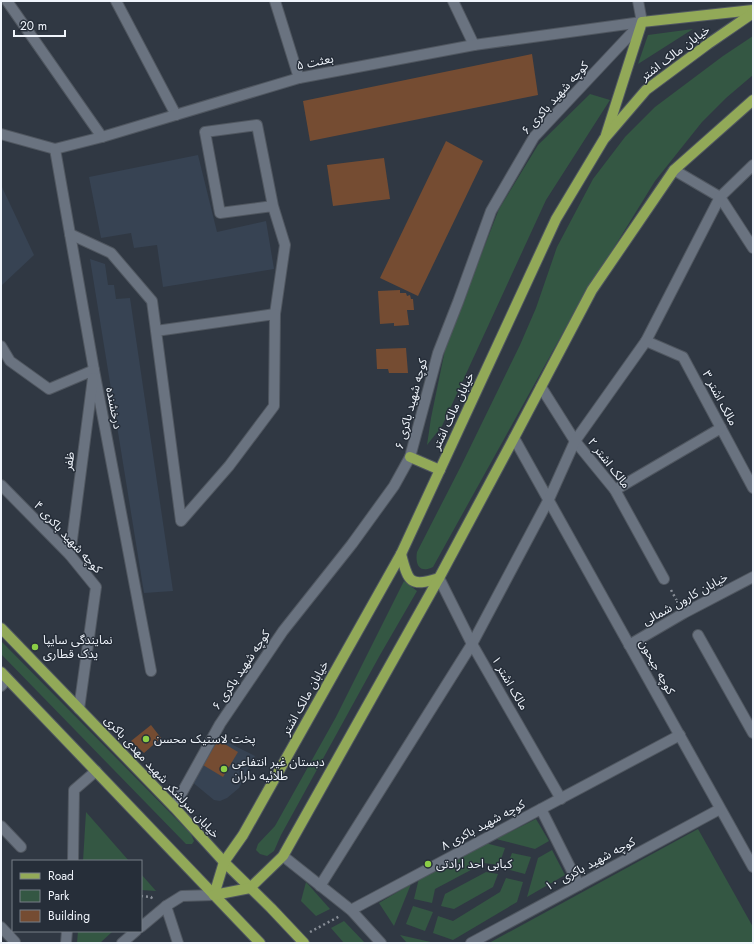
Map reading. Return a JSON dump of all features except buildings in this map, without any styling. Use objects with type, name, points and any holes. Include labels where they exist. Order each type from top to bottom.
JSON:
[{"type":"main road","points":[[604,139],[642,22],[753,10]]},
{"type":"main road","name":"خیابان مالک اشتر","points":[[214,895],[224,862],[243,835],[401,554],[556,219],[604,139],[646,90],[753,13]]},
{"type":"main road","points":[[214,895],[250,888],[283,856],[439,578],[592,290],[674,170],[753,100]]},
{"type":"main road","points":[[410,457],[440,470]]},
{"type":"main road","points":[[401,554],[409,577],[413,581],[418,583],[439,578]]},
{"type":"main road","name":"خیابان سرلشکر شهید مهدی باکری","points":[[1,628],[174,807],[224,862],[302,940]]},
{"type":"main road","points":[[3,679],[96,771],[260,943]]},
{"type":"street","points":[[7,1],[102,137]]},
{"type":"street","points":[[116,1],[176,115]]},
{"type":"street","points":[[275,1],[299,78]]},
{"type":"street","points":[[453,1],[474,45]]},
{"type":"street","points":[[638,1],[642,22]]},
{"type":"street","name":"بعثت ۵","points":[[1,134],[55,149],[102,137],[299,78],[474,45],[642,22]]},
{"type":"street","name":"کوچه شهید باکری ۶","points":[[174,807],[220,724],[283,631],[352,544],[394,486],[410,457],[438,353],[491,211],[534,137],[642,22]]},
{"type":"street","points":[[70,234],[111,253],[152,301],[181,521],[229,466],[274,406],[275,314],[285,245],[273,206],[256,125],[205,132],[220,213],[273,206]]},
{"type":"street","name":"درخشنده","points":[[55,149],[94,370],[150,671]]},
{"type":"street","points":[[320,886],[472,644],[549,499],[575,441],[646,341],[720,197],[753,165]]},
{"type":"street","points":[[674,170],[720,197],[753,248]]},
{"type":"street","points":[[156,331],[275,314]]},
{"type":"street","name":"مالک اشتر ۳","points":[[646,341],[683,357],[753,488]]},
{"type":"street","points":[[1,346],[10,361],[49,389],[94,370]]},
{"type":"street","name":"ظفر","points":[[70,555],[94,370]]},
{"type":"street","name":"مالک اشتر ۲","points":[[541,387],[575,441],[615,490],[664,579]]},
{"type":"street","points":[[615,490],[721,428]]},
{"type":"street","name":"کوچه جیحون","points":[[514,438],[753,867]]},
{"type":"street","name":"کوچه شهید باکری ۴","points":[[1,485],[70,555],[96,587],[79,709]]},
{"type":"street","name":"خیابان کارون شمالی","points":[[629,645],[684,613],[753,576]]},
{"type":"street","name":"مالک اشتر ۱","points":[[439,578],[472,644],[561,798]]},
{"type":"street","points":[[698,635],[753,733]]},
{"type":"street","name":"کوچه شهید باکری ۸","points":[[351,910],[680,735]]},
{"type":"street","points":[[73,860],[74,790],[96,771]]},
{"type":"street","points":[[541,809],[579,885]]},
{"type":"street","name":"کوچه شهید باکری ۱۰","points":[[471,943],[720,809]]},
{"type":"street","points":[[1,826],[21,846]]},
{"type":"street","points":[[283,856],[351,910],[381,943]]},
{"type":"street","points":[[142,926],[166,906],[182,896],[214,895]]},
{"type":"street","points":[[166,906],[178,943]]},
{"type":"street","points":[[1,927],[15,942]]},
{"type":"street","points":[[66,943],[67,932]]},
{"type":"street","points":[[122,943],[135,932]]},
{"type":"path","points":[[664,579],[684,613]]},
{"type":"path","points":[[302,940],[351,910]]},
{"type":"shaded area","points":[[198,155],[217,232],[266,221],[274,269],[163,287],[157,245],[134,248],[131,233],[101,238],[89,177]]},
{"type":"shaded area","points":[[1,185],[34,255],[1,286]]},
{"type":"shaded area","points":[[90,259],[105,264],[108,285],[114,285],[116,299],[130,298],[173,591],[144,593]]},
{"type":"shaded area","name":"دبستان غیر انتفاعی طلائیه داران","points":[[217,737],[255,756],[239,788],[227,798],[220,801],[214,800],[191,781]]},
{"type":"green space","points":[[693,29],[638,64],[648,35]]},
{"type":"green space","points":[[753,36],[753,75],[726,98],[702,122],[655,181],[575,311],[433,567],[424,569],[419,567],[417,564],[417,552],[520,345],[536,308],[557,247],[593,179],[625,137],[655,107],[723,56]]},
{"type":"green space","points":[[590,94],[610,100],[546,200],[442,426],[427,445],[446,345],[499,209],[538,145]]},
{"type":"green space","points":[[404,581],[417,591],[281,835],[274,851],[267,856],[260,854],[256,850],[258,844],[275,826],[336,717]]},
{"type":"green space","points":[[1,641],[191,834],[194,841],[192,844],[186,844],[1,654]]},
{"type":"green space","points":[[86,812],[128,860],[83,860]]},
{"type":"green space","points":[[536,819],[549,841],[535,849],[496,839]]},
{"type":"green space","points":[[698,829],[753,927],[753,943],[489,943]]},
{"type":"green space","points":[[485,843],[505,848],[499,865],[484,863],[435,889],[432,903],[414,899],[419,878]]},
{"type":"green space","points":[[552,850],[565,875],[527,897],[538,858]]},
{"type":"green space","points":[[512,853],[531,857],[525,874],[506,869]]},
{"type":"green space","points":[[486,872],[498,874],[493,887],[454,909],[441,906],[445,894]]},
{"type":"green space","points":[[142,875],[156,891],[142,890]]},
{"type":"green space","points":[[506,878],[523,882],[517,902],[453,940],[433,933],[438,916],[453,921],[500,892]]},
{"type":"green space","points":[[306,882],[330,909],[316,916],[301,901]]},
{"type":"green space","points":[[411,884],[394,926],[379,903]]},
{"type":"green space","points":[[413,906],[433,912],[425,931],[406,924]]},
{"type":"green space","points":[[344,921],[365,943],[344,943],[331,928]]},
{"type":"green space","points":[[78,932],[112,932],[100,943],[77,943]]},
{"type":"green space","points":[[400,935],[435,943],[407,943]]},
{"type":"place","name":"نمایندگی سایپا یدک قطاری","points":[[35,647]]},
{"type":"place","name":"پخت لاستیک محسن","points":[[146,739]]},
{"type":"place","name":"دبستان غیر انتفاعی طلائیه داران","points":[[224,769]]},
{"type":"place","name":"کبابی احد ارادتی","points":[[428,864]]}]
